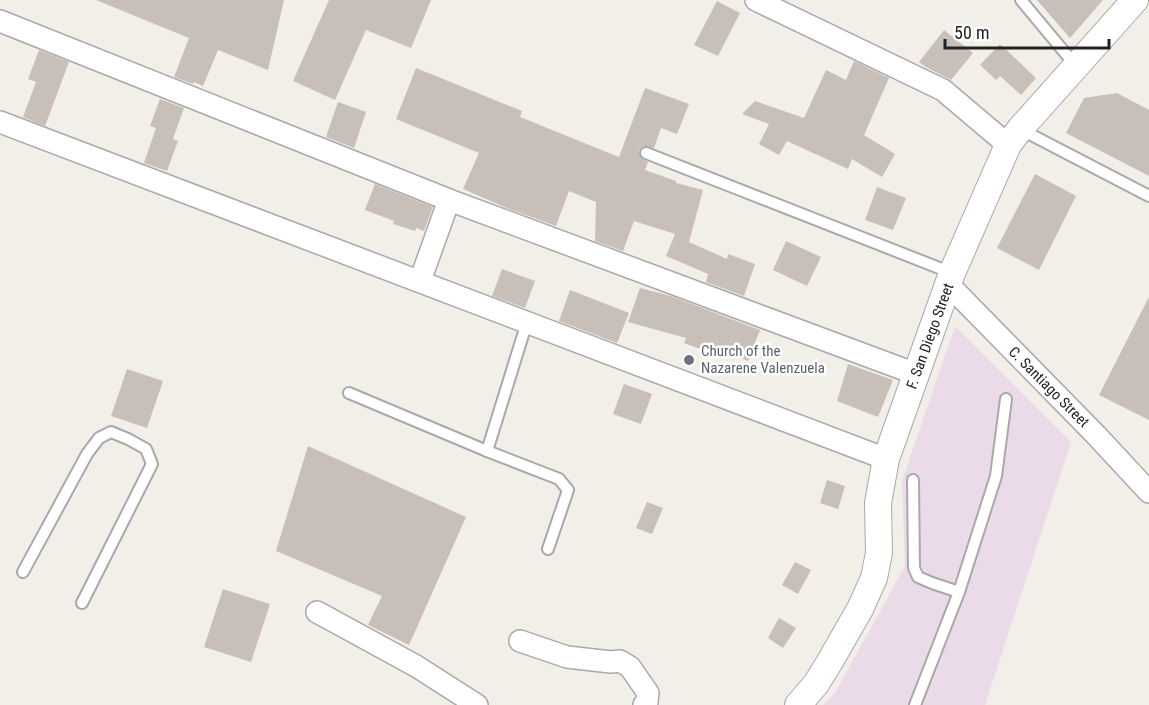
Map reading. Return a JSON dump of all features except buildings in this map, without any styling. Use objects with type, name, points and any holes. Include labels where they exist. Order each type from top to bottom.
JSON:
[{"type":"street","points":[[756,0],[943,90],[1014,137]]},
{"type":"street","name":"F. San Diego Street","points":[[798,705],[816,684],[829,663],[860,609],[874,578],[879,553],[878,503],[886,459],[950,279],[1014,137],[1135,0]]},
{"type":"street","points":[[0,21],[449,200],[916,374]]},
{"type":"street","points":[[0,122],[886,459]]},
{"type":"street","points":[[420,281],[449,200]]},
{"type":"street","name":"C. Santiago Street","points":[[950,279],[1149,492]]},
{"type":"street","points":[[317,612],[416,666],[477,705]]},
{"type":"street","points":[[520,641],[567,657],[610,663],[620,661],[630,667],[648,693],[647,702],[644,705]]},
{"type":"lane","points":[[1021,0],[1076,66]]},
{"type":"lane","points":[[1014,137],[1149,195]]},
{"type":"lane","points":[[646,153],[950,279]]},
{"type":"lane","points":[[487,451],[527,322]]},
{"type":"lane","points":[[349,393],[559,479],[568,490],[548,549]]},
{"type":"lane","points":[[915,705],[959,592],[996,476],[1006,399]]},
{"type":"lane","points":[[23,572],[87,454],[99,438],[111,432],[128,439],[146,449],[152,464],[82,603]]},
{"type":"lane","points":[[913,480],[914,568],[918,577],[959,592]]},
{"type":"shaded area","points":[[955,326],[1071,442],[985,705],[823,705],[835,693],[905,566],[902,481]]},
{"type":"place","name":"Church of the Nazarene Valenzuela","points":[[689,360]]}]
